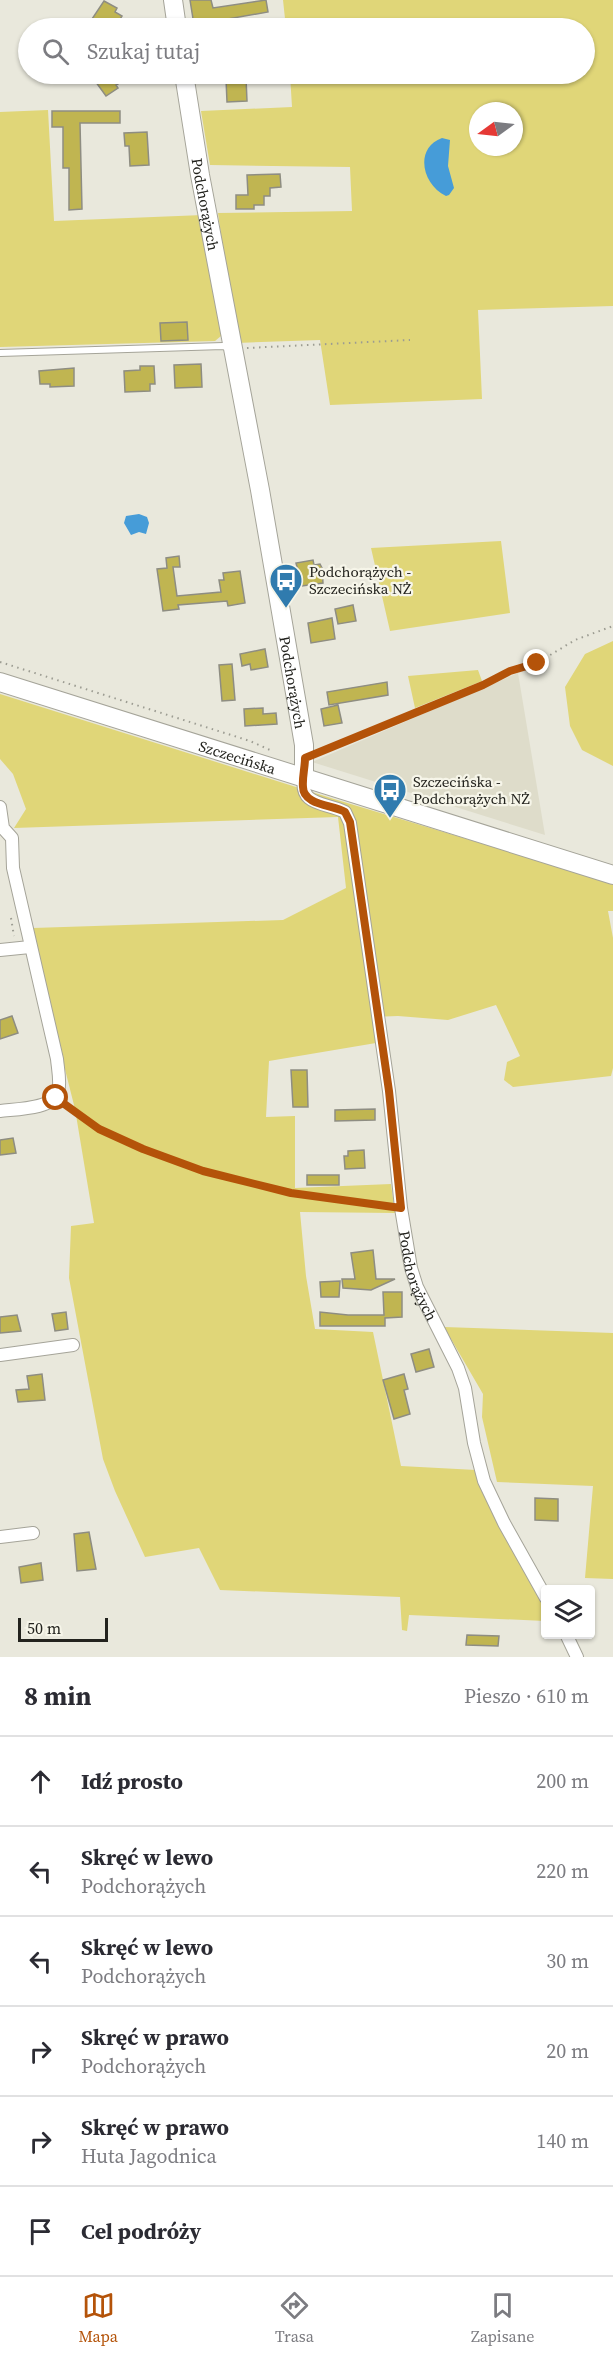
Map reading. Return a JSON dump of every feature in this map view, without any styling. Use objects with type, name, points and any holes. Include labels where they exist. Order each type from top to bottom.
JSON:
[{"type":"street","points":[[173,0],[176,18]]},
{"type":"street","name":"Podchorążych","points":[[186,84],[232,349],[260,490],[305,758],[303,790],[307,798],[345,812],[350,822],[389,1091],[401,1208],[411,1268],[417,1287],[458,1368],[465,1388],[474,1443],[484,1481],[504,1523],[541,1589]]},
{"type":"street","name":"Szczecińska","points":[[0,682],[613,875]]},
{"type":"street","points":[[0,807],[3,828],[12,838],[13,868],[57,1059],[59,1082],[56,1098],[48,1104],[0,1111]]},
{"type":"street","points":[[0,950],[30,947]]},
{"type":"street","points":[[0,1355],[73,1345]]},
{"type":"street","points":[[0,1537],[33,1533]]},
{"type":"street","points":[[568,1639],[577,1657]]},
{"type":"lane","points":[[0,353],[223,346],[232,349]]},
{"type":"path","points":[[232,349],[410,340]]},
{"type":"path","points":[[305,758],[483,685],[510,671],[537,663],[574,640],[613,626]]},
{"type":"path","points":[[56,1098],[99,1129],[143,1149],[203,1171],[291,1193],[401,1208]]},
{"type":"shaded area","points":[[283,0],[613,0],[613,306],[478,310],[482,399],[330,405],[320,340],[236,343],[218,213],[352,211],[350,167],[210,165],[201,111],[292,107],[291,84],[595,84],[595,18],[285,18]]},
{"type":"shaded area","points":[[48,110],[54,221],[203,215],[223,331],[215,341],[0,347],[0,112]]},
{"type":"shaded area","points":[[501,541],[510,613],[390,631],[371,548]]},
{"type":"shaded area","points":[[613,641],[613,766],[582,750],[570,726],[565,687],[585,654]]},
{"type":"shaded area","points":[[478,670],[482,681],[415,708],[408,676]]},
{"type":"shaded area","points":[[518,673],[545,835],[312,762]]},
{"type":"shaded area","points":[[0,694],[334,799],[613,883],[613,911],[608,911],[613,938],[613,1068],[611,1076],[513,1087],[504,1080],[507,1062],[520,1056],[496,1005],[448,1020],[398,1016],[372,1017],[376,1043],[269,1061],[266,1117],[295,1116],[295,1188],[391,1184],[395,1213],[300,1212],[306,1276],[315,1329],[373,1332],[401,1466],[476,1470],[541,1591],[541,1621],[409,1615],[407,1631],[402,1630],[400,1597],[220,1590],[199,1548],[145,1557],[103,1459],[69,1278],[71,1226],[94,1223],[75,1109],[44,986],[33,928],[283,920],[346,888],[338,817],[14,828],[26,809],[13,774],[0,759]]},
{"type":"shaded area","points":[[444,1327],[613,1333],[613,1579],[585,1578],[593,1486],[497,1482],[482,1417],[483,1394]]},
{"type":"water","points":[[442,138],[450,140],[448,166],[454,188],[446,196],[431,184],[424,167],[427,150]]},
{"type":"water","points":[[139,514],[147,517],[149,523],[146,534],[139,532],[131,535],[124,523],[126,516]]},
{"type":"building","points":[[190,0],[211,0],[213,8],[266,0],[268,12],[234,18],[193,18]]},
{"type":"building","points":[[104,1],[117,8],[115,12],[122,16],[121,18],[93,18]]},
{"type":"building","points":[[97,84],[118,84],[116,85],[118,88],[106,96]]},
{"type":"building","points":[[226,84],[246,84],[247,101],[227,102]]},
{"type":"building","points":[[52,111],[120,111],[120,123],[80,123],[82,209],[69,210],[69,168],[63,168],[63,127],[52,127]]},
{"type":"building","points":[[147,132],[149,165],[130,166],[129,146],[125,146],[124,133]]},
{"type":"building","points":[[280,174],[281,187],[270,188],[270,196],[264,196],[264,205],[254,205],[254,209],[236,209],[236,195],[248,195],[247,175]]},
{"type":"building","points":[[187,322],[188,340],[161,341],[160,323]]},
{"type":"building","points":[[201,364],[202,387],[175,388],[174,365]]},
{"type":"building","points":[[140,366],[154,366],[155,384],[150,384],[150,391],[125,392],[124,371],[140,370]]},
{"type":"building","points":[[74,368],[74,386],[50,387],[50,384],[40,384],[39,371]]},
{"type":"building","points":[[179,556],[180,567],[173,567],[177,596],[221,592],[219,580],[224,580],[223,573],[240,571],[245,603],[228,606],[227,601],[178,605],[179,609],[163,611],[157,569],[167,568],[166,558]]},
{"type":"building","points":[[313,560],[314,565],[320,564],[322,568],[323,583],[302,586],[296,563]]},
{"type":"building","points":[[353,605],[356,621],[338,624],[335,609]]},
{"type":"building","points":[[332,618],[335,639],[311,643],[308,623]]},
{"type":"building","points":[[265,649],[268,667],[251,670],[250,664],[242,666],[240,654]]},
{"type":"building","points":[[232,664],[235,700],[222,701],[219,665]]},
{"type":"building","points":[[387,682],[388,695],[329,705],[327,692]]},
{"type":"building","points":[[338,705],[342,723],[324,726],[321,709]]},
{"type":"building","points":[[263,708],[263,714],[276,713],[277,724],[245,726],[244,709]]},
{"type":"building","points":[[12,1016],[18,1033],[0,1039],[0,1020]]},
{"type":"building","points":[[291,1070],[307,1070],[308,1107],[293,1107]]},
{"type":"building","points":[[375,1109],[375,1120],[335,1121],[335,1110]]},
{"type":"building","points":[[13,1138],[16,1153],[0,1155],[0,1140]]},
{"type":"building","points":[[364,1150],[365,1168],[345,1169],[344,1156],[348,1156],[348,1151]]},
{"type":"building","points":[[307,1175],[339,1175],[339,1185],[307,1185]]},
{"type":"building","points":[[373,1250],[376,1279],[395,1279],[371,1290],[343,1288],[342,1279],[355,1279],[351,1253]]},
{"type":"building","points":[[340,1281],[339,1297],[321,1297],[320,1282]]},
{"type":"building","points":[[383,1292],[402,1292],[402,1317],[385,1318],[385,1326],[320,1326],[320,1312],[384,1315]]},
{"type":"building","points":[[66,1312],[68,1329],[55,1331],[52,1314]]},
{"type":"building","points":[[17,1315],[21,1331],[0,1333],[0,1317]]},
{"type":"building","points":[[429,1349],[434,1367],[416,1372],[411,1354]]},
{"type":"building","points":[[42,1374],[45,1400],[18,1402],[16,1390],[29,1389],[27,1376]]},
{"type":"building","points":[[404,1374],[408,1389],[404,1390],[410,1414],[394,1419],[383,1380]]},
{"type":"building","points":[[535,1498],[558,1499],[558,1521],[535,1520]]},
{"type":"building","points":[[89,1532],[96,1569],[77,1571],[74,1534]]},
{"type":"building","points":[[41,1563],[43,1580],[21,1583],[19,1567]]},
{"type":"building","points":[[467,1635],[499,1636],[498,1646],[466,1645]]},
{"type":"place","name":"Podchorążych - Szczecińska NŻ","points":[[286,609]]},
{"type":"place","name":"Szczecińska - Podchorążych NŻ","points":[[390,819]]},
{"type":"route","points":[[56,1098],[99,1129],[143,1149],[203,1171],[291,1193],[401,1208],[389,1091],[350,822],[342,810],[307,798],[303,790],[305,758],[483,685],[510,671],[537,663]]}]
